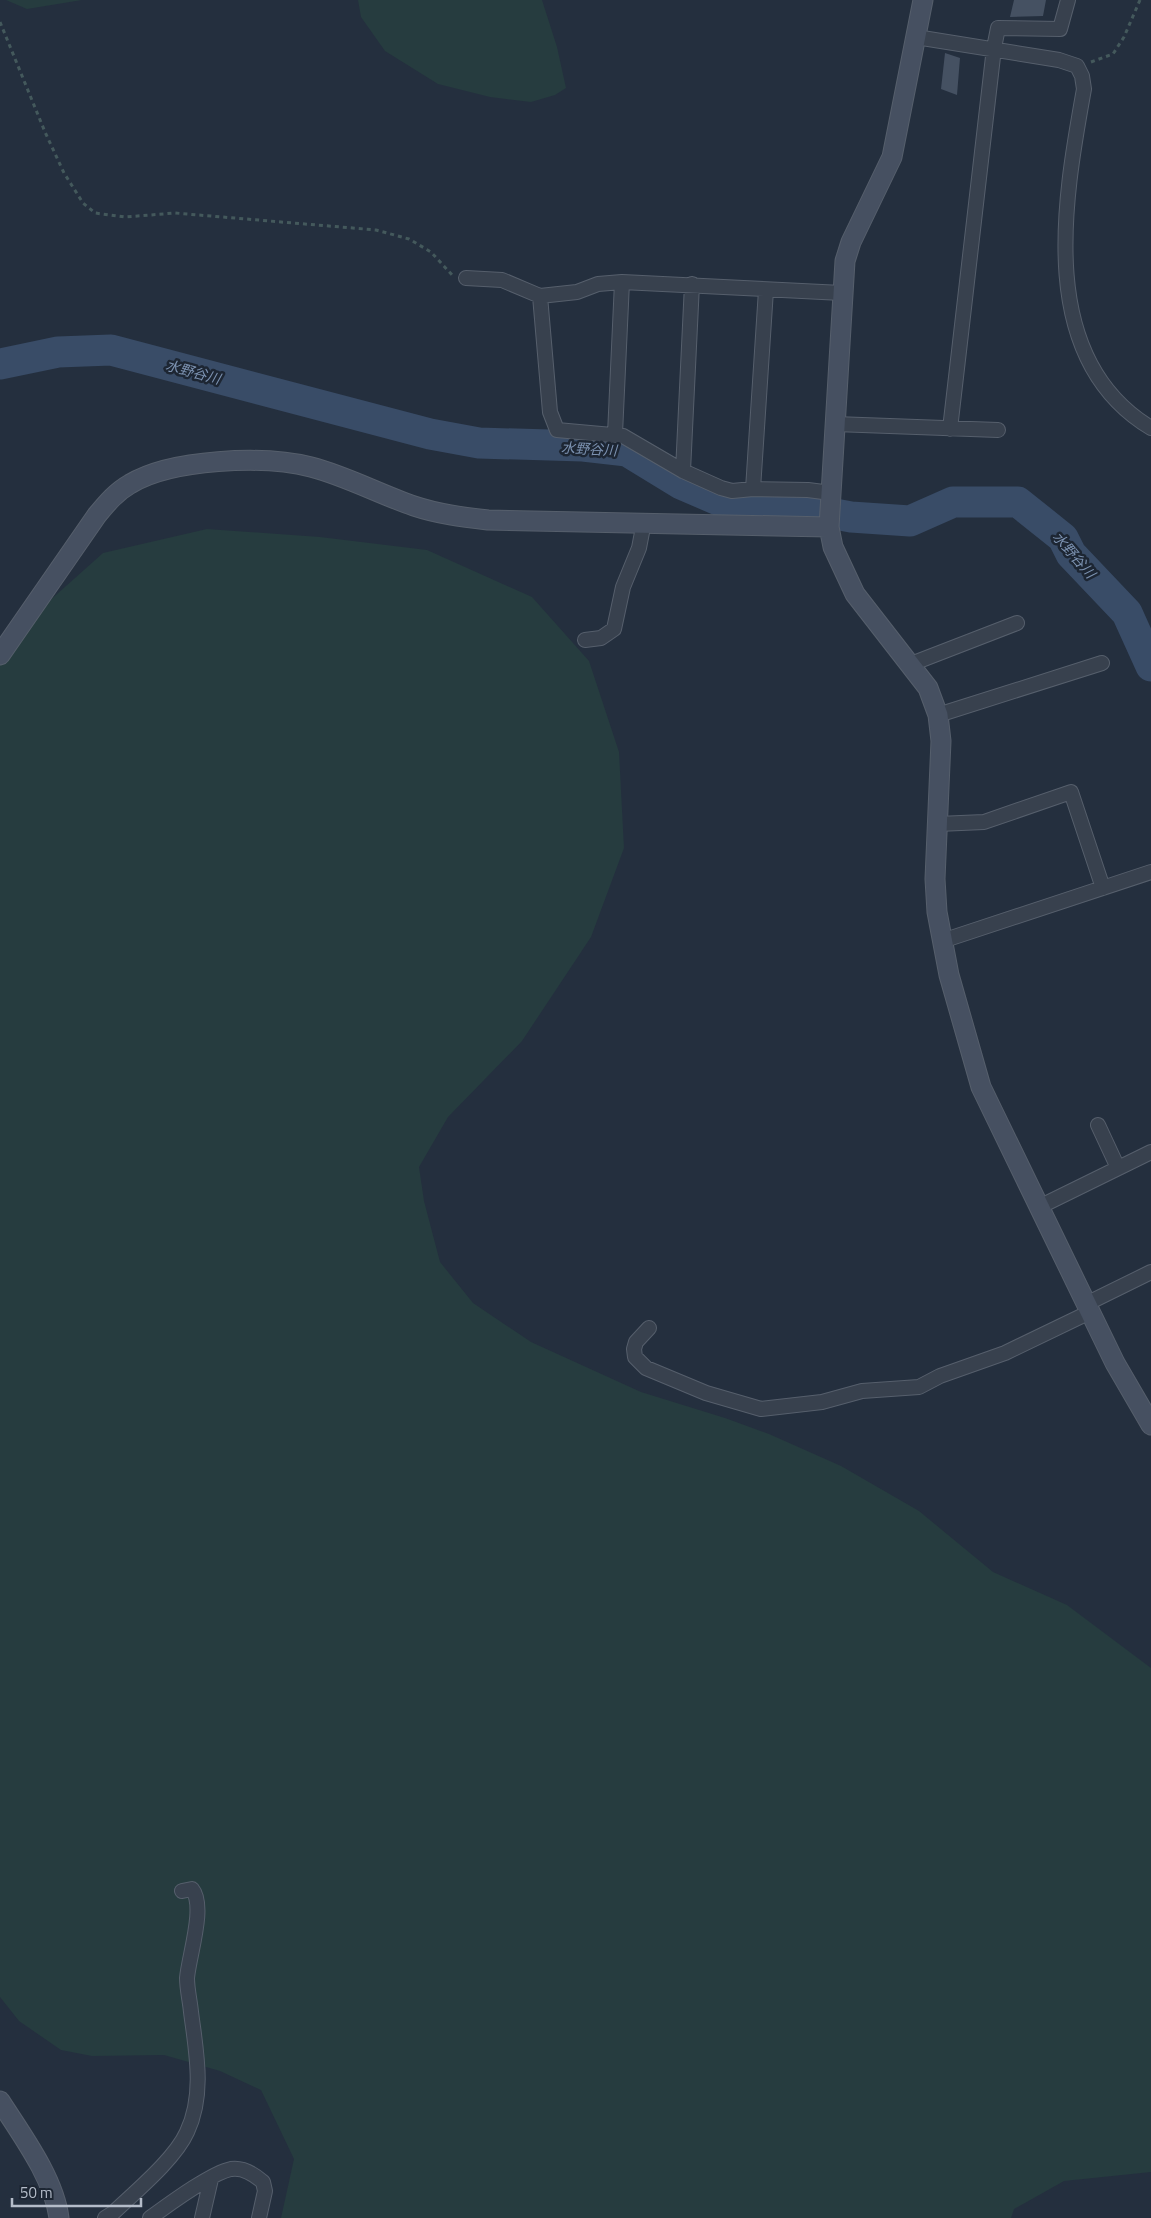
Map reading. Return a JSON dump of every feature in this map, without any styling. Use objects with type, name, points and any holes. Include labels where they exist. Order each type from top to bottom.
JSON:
[{"type":"street","points":[[923,0],[892,157],[851,242],[845,261],[830,510],[833,547],[855,594],[928,688],[938,715],[941,741],[935,879],[942,941],[971,1057],[981,1087],[1088,1308],[1145,1401],[1151,1425]]},
{"type":"street","points":[[950,429],[994,48],[998,28],[1060,29],[1068,0]]},
{"type":"street","points":[[916,37],[994,48],[1059,60],[1076,66],[1082,76],[1084,89],[1068,181],[1065,220],[1066,262],[1074,323],[1084,353],[1096,378],[1115,400],[1151,428]]},
{"type":"street","points":[[466,278],[502,280],[540,296],[577,292],[598,284],[622,282],[842,293]]},
{"type":"street","points":[[615,434],[622,282]]},
{"type":"street","points":[[683,471],[692,284]]},
{"type":"street","points":[[753,489],[766,290]]},
{"type":"street","points":[[540,296],[550,412],[557,430],[615,434],[683,471],[732,491],[753,489],[808,490],[830,510]]},
{"type":"street","points":[[835,424],[998,430]]},
{"type":"street","points":[[0,656],[97,515],[112,497],[130,484],[152,473],[182,465],[287,462],[312,467],[415,506],[446,515],[488,520],[644,522],[830,510]]},
{"type":"street","points":[[585,640],[601,638],[614,629],[623,587],[639,548],[644,522]]},
{"type":"street","points":[[911,664],[1017,623]]},
{"type":"street","points":[[938,715],[1102,663]]},
{"type":"street","points":[[938,824],[984,822],[1071,792],[1103,888]]},
{"type":"street","points":[[942,941],[1151,872]]},
{"type":"street","points":[[1098,1125],[1118,1168]]},
{"type":"street","points":[[1039,1207],[1151,1152]]},
{"type":"street","points":[[649,1328],[636,1342],[634,1348],[635,1356],[646,1368],[706,1393],[761,1409],[822,1402],[862,1392],[919,1387],[940,1376],[1005,1353],[1151,1272]]},
{"type":"street","points":[[105,2218],[113,2213],[176,2151],[187,2133],[192,2120],[198,2089],[198,2064],[187,1979],[199,1901],[192,1889],[182,1891]]},
{"type":"street","points":[[0,2101],[24,2137],[47,2181],[59,2218]]},
{"type":"street","points":[[150,2218],[211,2179],[232,2169],[243,2170],[258,2177],[263,2182],[265,2191],[259,2218]]},
{"type":"street","points":[[202,2218],[211,2179]]},
{"type":"path","points":[[1076,66],[1113,54],[1124,37],[1140,0]]},
{"type":"path","points":[[0,22],[60,164],[83,203],[95,213],[125,217],[175,213],[376,230],[409,239],[431,252],[452,276],[466,278]]},
{"type":"green space","points":[[6,0],[82,0],[27,9]]},
{"type":"green space","points":[[358,0],[542,0],[557,47],[566,88],[555,95],[531,102],[490,97],[438,84],[385,51],[361,17]]},
{"type":"green space","points":[[207,529],[320,537],[427,550],[532,597],[589,661],[619,752],[624,848],[591,937],[522,1041],[448,1117],[419,1167],[424,1201],[440,1262],[473,1303],[531,1342],[641,1392],[769,1434],[841,1466],[919,1511],[993,1572],[1067,1605],[1151,1668],[1151,2172],[1064,2181],[1014,2209],[1011,2218],[281,2218],[294,2159],[261,2090],[220,2071],[164,2055],[92,2056],[61,2050],[19,2021],[0,1997],[0,652],[28,620],[103,553]]},
{"type":"building","points":[[1014,0],[1046,0],[1043,16],[1010,17]]},
{"type":"building","points":[[945,53],[960,58],[957,95],[941,89]]},
{"type":"waterway","name":"水野谷川","points":[[0,364],[58,352],[111,350],[430,434],[479,443],[583,446],[627,451],[681,484],[732,506],[803,508],[851,517],[910,521],[953,502],[1018,502],[1063,538],[1071,554],[1127,613],[1151,666]]}]
